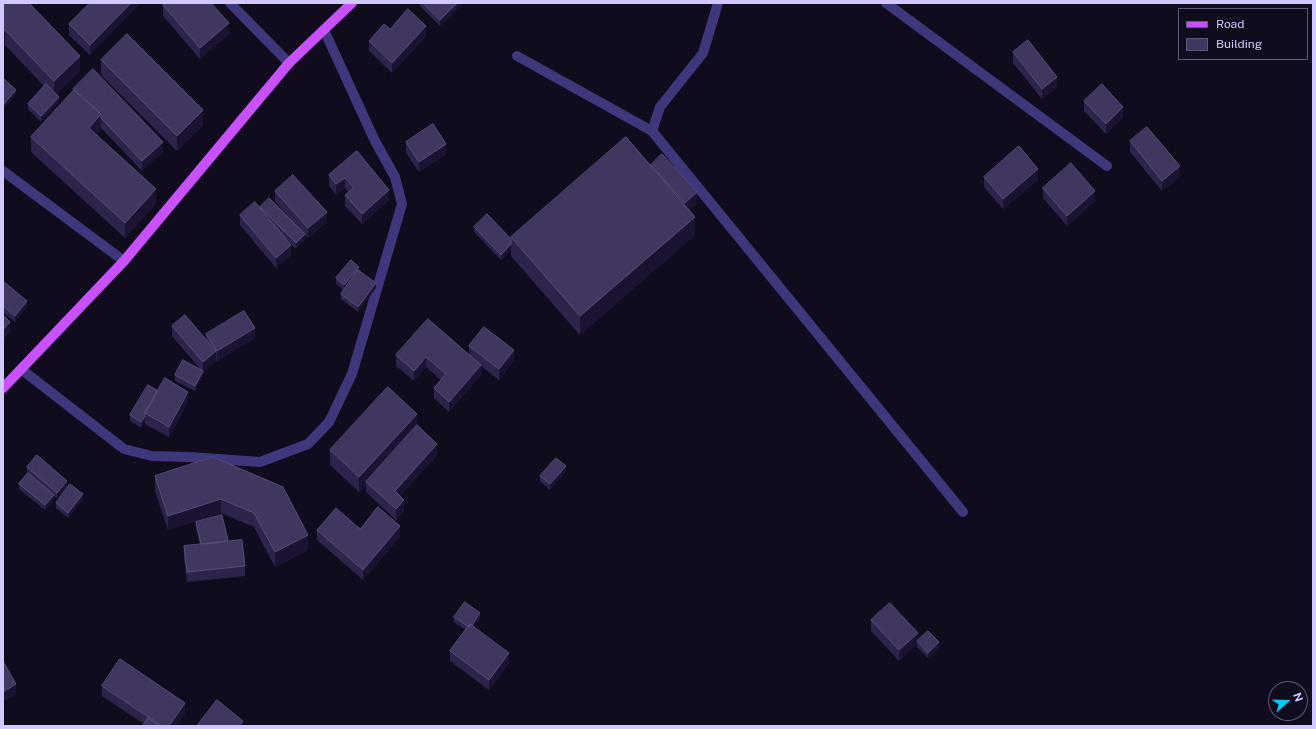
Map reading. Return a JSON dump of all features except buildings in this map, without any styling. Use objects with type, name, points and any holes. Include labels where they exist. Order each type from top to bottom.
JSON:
[{"type":"main road","points":[[3,388],[124,261],[289,63],[352,3]]},
{"type":"street","points":[[230,3],[289,63]]},
{"type":"street","points":[[652,131],[660,107],[703,53],[718,3]]},
{"type":"street","points":[[886,3],[1107,166]]},
{"type":"street","points":[[21,369],[124,449],[152,456],[260,462],[308,444],[329,422],[352,374],[402,204],[395,177],[375,141],[324,30]]},
{"type":"street","points":[[516,56],[652,131],[963,512]]},
{"type":"street","points":[[3,170],[124,261]]}]
